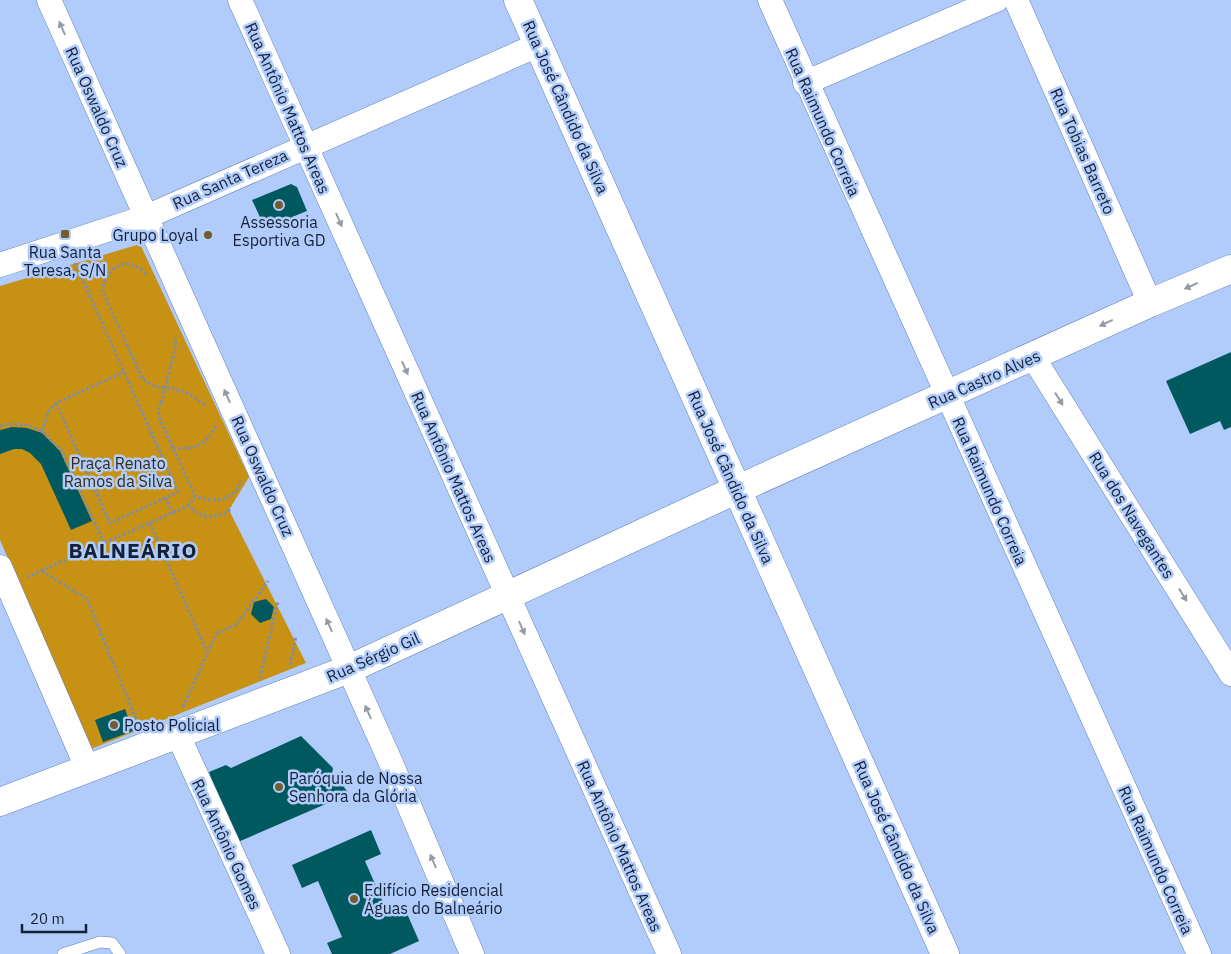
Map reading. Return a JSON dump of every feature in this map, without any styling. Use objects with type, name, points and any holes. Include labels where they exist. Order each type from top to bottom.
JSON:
[{"type":"main road","name":"Rua José Cândido da Silva","points":[[518,0],[945,954]]},
{"type":"main road","name":"Rua Castro Alves","points":[[737,489],[1150,303],[1231,269]]},
{"type":"main road","name":"Rua Sérgio Gil","points":[[0,802],[180,721],[349,669],[507,594],[737,489]]},
{"type":"street","name":"Rua Oswaldo Cruz","points":[[50,0],[349,669],[472,954]]},
{"type":"street","name":"Rua Antônio Mattos Areas","points":[[240,0],[669,954]]},
{"type":"street","name":"Rua Raimundo Correia","points":[[770,0],[805,83],[1199,954]]},
{"type":"street","points":[[805,83],[996,0]]},
{"type":"street","name":"Rua Tobias Barreto","points":[[1016,0],[1150,303]]},
{"type":"street","name":"Rua Santa Tereza","points":[[0,265],[146,217],[538,44]]},
{"type":"street","name":"Rua dos Navegantes","points":[[1032,357],[1231,674]]},
{"type":"street","points":[[4,576],[82,756]]},
{"type":"street","name":"Rua Antônio Gomes","points":[[180,721],[278,954]]},
{"type":"lane","points":[[63,954],[100,942],[112,943],[120,954]]},
{"type":"path","points":[[56,403],[110,523],[178,492],[72,255]]},
{"type":"path","points":[[148,275],[138,266],[126,264],[114,267],[105,277],[102,290],[142,378],[155,387],[170,388],[188,394],[208,406]]},
{"type":"path","points":[[174,334],[176,346],[158,411],[160,420],[195,496],[206,501],[218,501],[229,496],[238,487],[243,476]]},
{"type":"path","points":[[42,431],[48,412],[56,403],[124,372]]},
{"type":"path","points":[[214,418],[221,433]]},
{"type":"path","points":[[0,426],[9,424],[26,425],[42,431],[62,450],[104,543]]},
{"type":"path","points":[[173,448],[187,450],[200,446],[211,437],[217,425]]},
{"type":"path","points":[[4,576],[42,571],[188,506],[195,496]]},
{"type":"path","points":[[165,498],[173,513]]},
{"type":"path","points":[[188,506],[199,515],[212,518],[220,516],[231,509]]},
{"type":"path","points":[[150,523],[207,652]]},
{"type":"path","points":[[42,571],[87,598],[141,732]]},
{"type":"path","points":[[180,721],[216,634],[237,624],[268,581]]},
{"type":"path","points":[[259,685],[278,601]]},
{"type":"path","points":[[288,673],[296,636]]},
{"type":"green space","name":"Praça Renato Ramos da Silva","points":[[140,244],[249,477],[229,510],[306,663],[91,749],[0,540],[0,286]]},
{"type":"building","name":"Assessoria Esportiva GD","points":[[291,184],[297,187],[307,211],[265,228],[252,200]]},
{"type":"building","points":[[1231,352],[1231,427],[1224,430],[1220,421],[1190,434],[1166,381]]},
{"type":"building","points":[[12,427],[27,428],[42,433],[60,451],[92,521],[71,530],[41,464],[30,453],[22,449],[14,449],[0,454],[0,430]]},
{"type":"building","points":[[266,599],[274,607],[271,619],[260,623],[251,614],[254,602]]},
{"type":"building","name":"Posto Policial","points":[[125,709],[133,731],[103,742],[95,720]]},
{"type":"building","name":"Paróquia de Nossa Senhora da Glória","points":[[301,736],[333,768],[331,781],[339,780],[349,794],[238,842],[221,814],[209,772],[226,765],[231,768]]},
{"type":"building","name":"Edifício Residencial Águas do Balneário","points":[[371,830],[381,854],[365,861],[389,916],[405,909],[419,941],[390,954],[332,954],[327,943],[342,937],[318,881],[302,888],[292,865]]},
{"type":"place","name":"Assessoria Esportiva GD","points":[[279,205]]},
{"type":"place","name":"Rua Santa Teresa, S/N","points":[[65,234]]},
{"type":"place","name":"Grupo Loyal","points":[[208,235]]},
{"type":"place","name":"Posto Policial","points":[[114,725]]},
{"type":"place","name":"Paróquia de Nossa Senhora da Glória","points":[[279,787]]},
{"type":"place","name":"Edifício Residencial Águas do Balneário","points":[[354,899]]},
{"type":"district","name":"BALNEÁRIO","points":[[133,550]]}]
